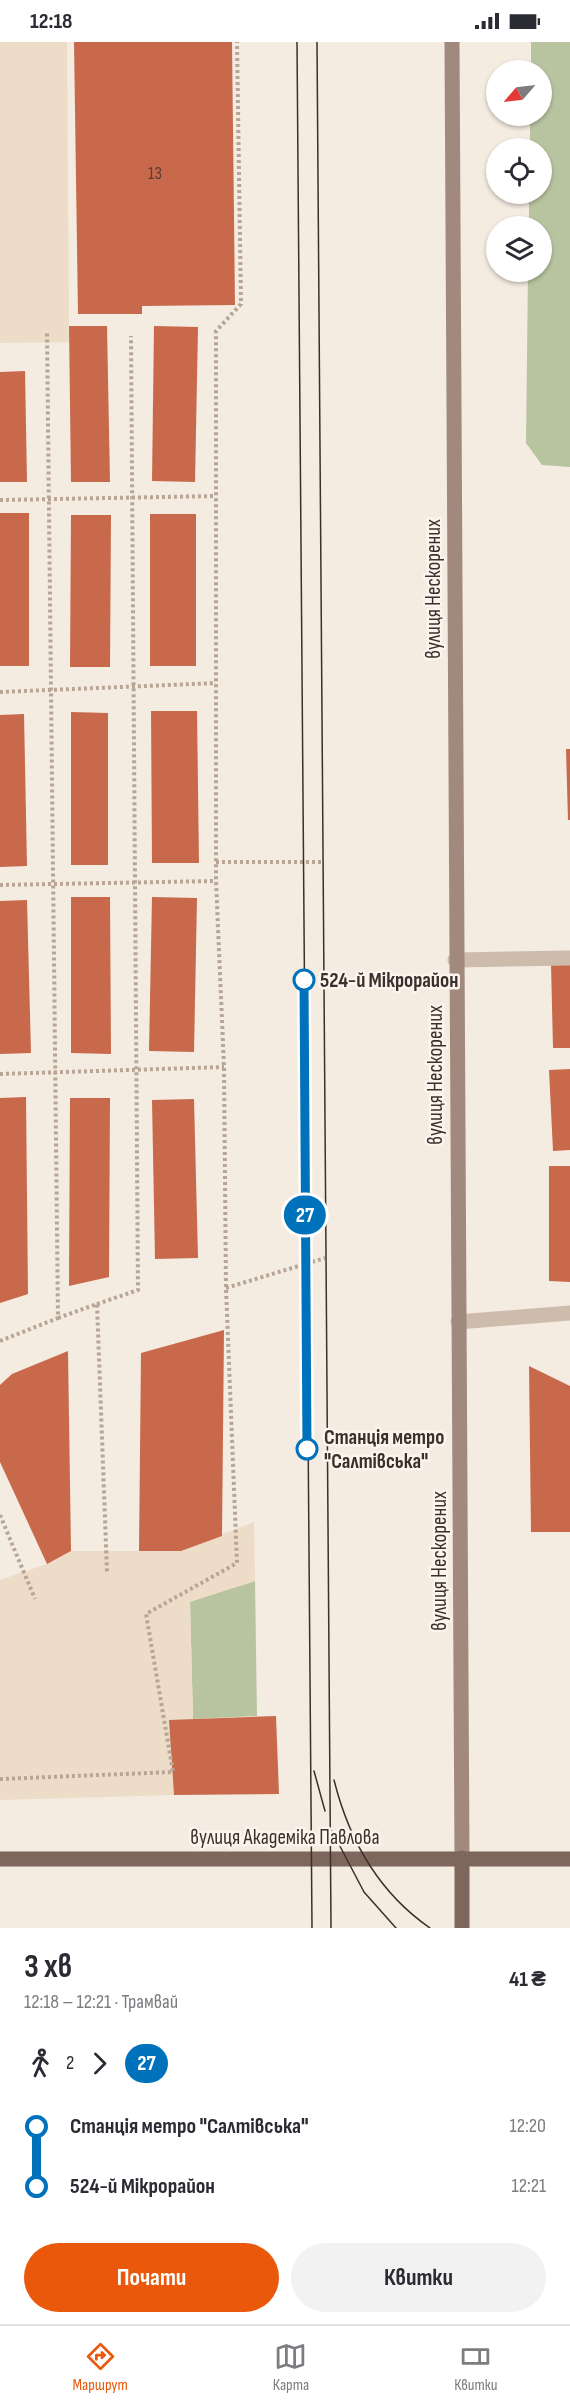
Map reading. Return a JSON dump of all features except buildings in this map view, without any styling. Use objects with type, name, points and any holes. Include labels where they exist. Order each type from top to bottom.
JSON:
[{"type":"main road","name":"вулиця Нескорених","points":[[452,42],[455,960],[462,1928]]},
{"type":"main road","name":"вулиця Академіка Павлова","points":[[0,1859],[570,1859]]},
{"type":"lane","points":[[455,960],[570,958]]},
{"type":"lane","points":[[458,1322],[570,1313]]},
{"type":"path","points":[[0,1779],[173,1772],[146,1614],[237,1563],[226,1288],[224,1067],[216,881],[216,331],[241,304],[237,42]]},
{"type":"path","points":[[47,332],[58,1318]]},
{"type":"path","points":[[0,1341],[138,1290],[130,336]]},
{"type":"path","points":[[0,500],[216,496]]},
{"type":"path","points":[[0,692],[216,683]]},
{"type":"path","points":[[216,862],[322,862]]},
{"type":"path","points":[[0,885],[216,881]]},
{"type":"path","points":[[0,1074],[224,1067]]},
{"type":"path","points":[[226,1288],[325,1258]]},
{"type":"path","points":[[97,1304],[107,1572]]},
{"type":"path","points":[[0,1515],[34,1599]]},
{"type":"green space","points":[[531,42],[570,42],[570,467],[542,465],[526,443],[528,282],[552,282],[552,216],[529,216],[529,204],[552,204],[552,138],[530,138],[530,126],[552,126],[552,60],[531,60]]},
{"type":"green space","points":[[255,1581],[257,1716],[193,1719],[190,1601]]},
{"type":"shaded area","points":[[0,42],[67,42],[69,342],[0,343]]},
{"type":"shaded area","points":[[254,1522],[255,1581],[190,1602],[193,1719],[174,1795],[0,1800],[0,1580],[47,1564],[71,1551],[181,1551]]},
{"type":"tram line","points":[[297,42],[312,1928]]},
{"type":"tram line","points":[[317,42],[331,1928]]},
{"type":"tram line","name":"27","points":[[304,980],[307,1449]]},
{"type":"tram line","points":[[314,1771],[325,1811]]},
{"type":"tram line","points":[[334,1780],[348,1823],[368,1863],[395,1898],[430,1928]]},
{"type":"tram line","points":[[332,1831],[364,1892],[396,1928]]},
{"type":"place","name":"524-й Мікрорайон","points":[[304,980]]},
{"type":"place","name":"Станція метро \"Салтівська\"","points":[[307,1449]]}]
